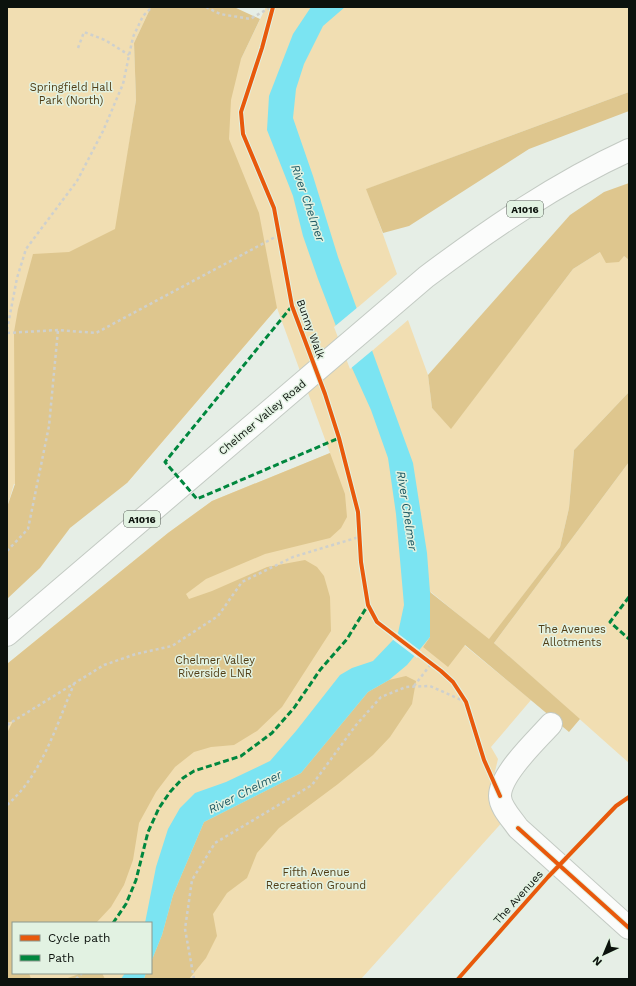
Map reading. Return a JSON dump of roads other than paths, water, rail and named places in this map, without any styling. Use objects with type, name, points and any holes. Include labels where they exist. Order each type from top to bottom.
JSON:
[{"type":"main road","name":"Chelmer Valley Road","points":[[7,635],[182,483],[278,404],[426,276],[461,251],[560,186],[629,150]]},
{"type":"main road","points":[[551,724],[510,771],[503,785],[500,796],[507,812],[518,828],[629,928]]},
{"type":"water","name":"River Chelmer","points":[[311,7],[345,7],[323,26],[304,64],[296,89],[293,118],[338,257],[413,463],[427,553],[430,592],[430,637],[407,665],[389,680],[368,692],[301,773],[204,822],[173,895],[162,935],[152,960],[152,922],[145,922],[156,867],[168,829],[180,808],[195,793],[226,782],[270,761],[296,731],[340,675],[352,668],[373,661],[393,640],[398,633],[404,605],[396,514],[388,458],[371,410],[352,368],[318,279],[303,236],[293,196],[267,130],[269,96],[293,34]]},
{"type":"water","points":[[124,974],[146,974],[144,979],[121,979]]},
{"type":"park label","name":"Springfield Hall Park (North)","points":[[71,93]]},
{"type":"park label","name":"The Avenues Allotments","points":[[572,635]]},
{"type":"park label","name":"Chelmer Valley Riverside LNR","points":[[215,666]]},
{"type":"park label","name":"Fifth Avenue Recreation Ground","points":[[316,878]]}]
